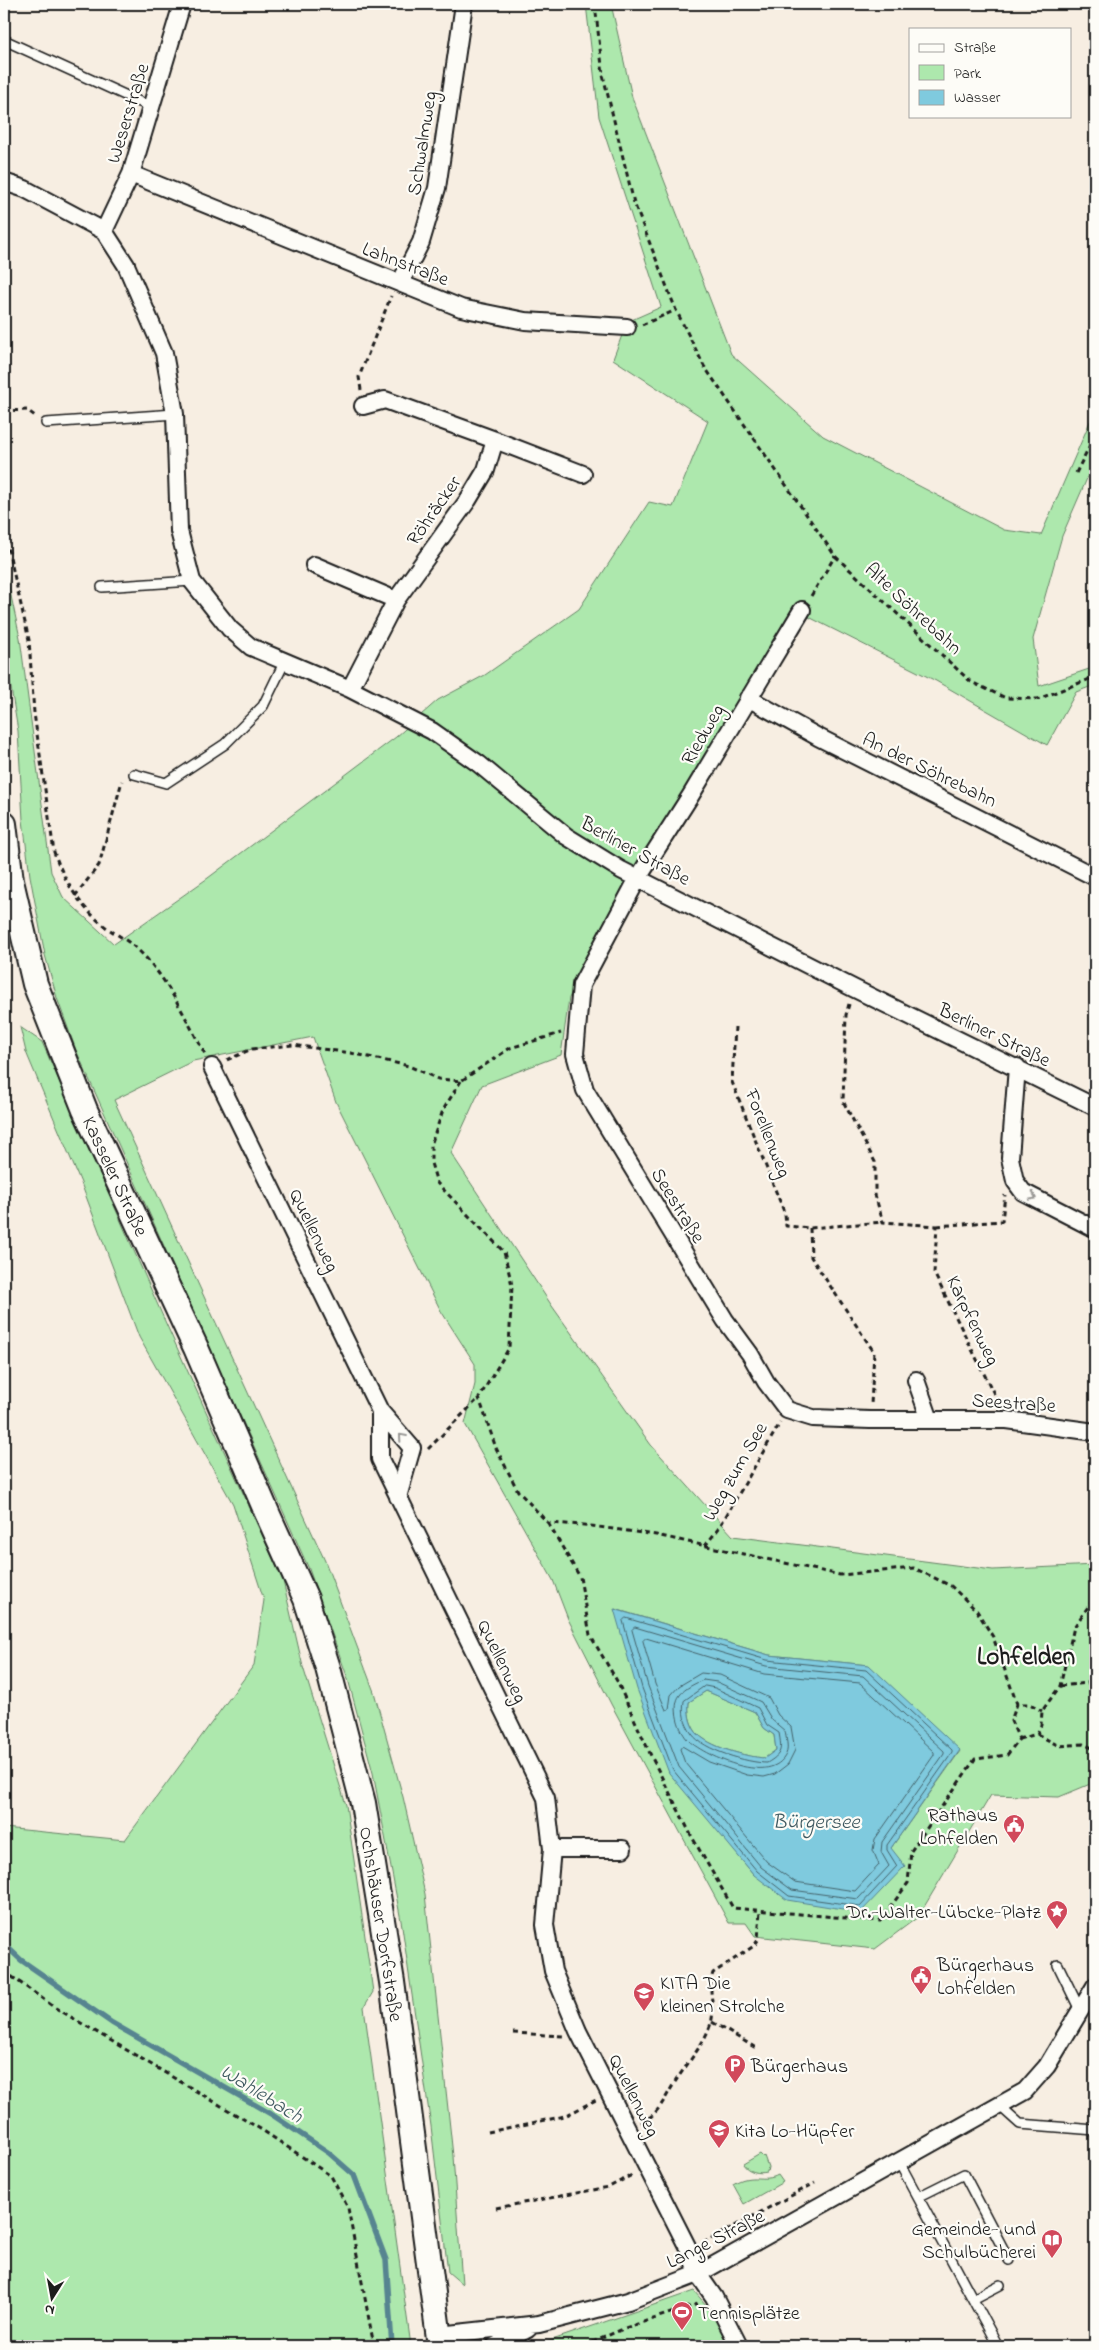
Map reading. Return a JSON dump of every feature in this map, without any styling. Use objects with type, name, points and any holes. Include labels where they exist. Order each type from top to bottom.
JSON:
[{"type":"main road","name":"Kasseler Straße","points":[[4,824],[11,881],[35,984],[85,1110],[196,1348],[268,1515]]},
{"type":"main road","name":"Ochshäuser Dorfstraße","points":[[268,1515],[306,1599],[328,1668],[363,1803],[392,1982],[440,2341]]},
{"type":"street","name":"Weserstraße","points":[[104,231],[131,174],[182,4]]},
{"type":"street","name":"Schwalmweg","points":[[400,283],[421,242],[437,188],[464,4]]},
{"type":"street","name":"Lahnstraße","points":[[131,174],[382,278],[400,283],[461,308],[525,321],[627,327]]},
{"type":"street","name":"Berliner Straße","points":[[4,182],[25,189],[104,231],[126,264],[164,353],[175,414],[179,531],[192,581],[230,629],[251,647],[284,663],[350,689],[432,731],[479,764],[566,836],[638,878],[853,988],[1095,1107]]},
{"type":"street","points":[[363,406],[385,400],[583,474]]},
{"type":"street","name":"Röhräcker","points":[[350,689],[396,600],[468,500],[486,470],[495,440]]},
{"type":"street","points":[[314,565],[396,600]]},
{"type":"street","name":"Riedweg","points":[[638,878],[691,795],[802,610]]},
{"type":"street","name":"An der Söhrebahn","points":[[748,698],[818,737],[1095,876]]},
{"type":"street","name":"Seestraße","points":[[638,878],[581,985],[579,1027],[574,1054],[585,1090],[725,1320],[750,1354],[766,1382],[788,1410],[813,1418],[1007,1420],[1095,1432]]},
{"type":"street","name":"Quellenweg","points":[[212,1067],[380,1411],[412,1448],[398,1497]]},
{"type":"street","points":[[1017,1067],[1010,1158],[1015,1181],[1023,1192],[1095,1229]]},
{"type":"street","points":[[916,1380],[930,1420]]},
{"type":"street","name":"Quellenweg","points":[[380,1411],[380,1459],[546,1798],[552,1848],[545,1925],[553,1971],[578,2031],[648,2166],[689,2250],[698,2274],[714,2297],[739,2346]]},
{"type":"street","points":[[552,1848],[623,1849]]},
{"type":"street","name":"Lange Straße","points":[[440,2341],[539,2324],[628,2301],[698,2274],[1025,2091],[1047,2066],[1095,1986]]},
{"type":"street","name":"Lange Straße","points":[[495,2346],[539,2324]]},
{"type":"lane","points":[[4,40],[151,107]]},
{"type":"lane","points":[[46,423],[175,414]]},
{"type":"lane","points":[[102,587],[192,581]]},
{"type":"lane","points":[[134,774],[166,783],[225,744],[263,706],[284,663]]},
{"type":"lane","points":[[1058,1965],[1081,2012]]},
{"type":"lane","points":[[1000,2106],[1020,2124],[1095,2130]]},
{"type":"lane","points":[[898,2162],[998,2346]]},
{"type":"lane","points":[[918,2198],[964,2174],[1009,2260]]},
{"type":"lane","points":[[973,2300],[1000,2285]]},
{"type":"path","name":"Alte Söhrebahn","points":[[595,4],[603,75],[634,203],[676,310],[704,366],[835,556],[971,682],[1006,698],[1038,699],[1095,677]]},
{"type":"path","points":[[363,406],[359,377],[389,298],[400,283]]},
{"type":"path","points":[[627,327],[634,328],[676,310]]},
{"type":"path","points":[[4,412],[27,410],[46,423]]},
{"type":"path","points":[[1076,474],[1095,435]]},
{"type":"path","points":[[4,531],[29,640],[34,713],[54,852],[62,874],[75,896],[102,924],[136,948],[163,979],[212,1067],[252,1049],[293,1045],[359,1055],[410,1066],[438,1079],[461,1081]]},
{"type":"path","points":[[802,610],[835,556]]},
{"type":"path","points":[[75,896],[99,865],[122,781],[134,774]]},
{"type":"path","points":[[853,988],[846,1015],[843,1101],[875,1162],[875,1195],[884,1222],[937,1226],[1002,1221],[1006,1190],[1015,1181]]},
{"type":"path","name":"Forellenweg","points":[[735,1026],[732,1082],[785,1214],[786,1226],[810,1228],[884,1222]]},
{"type":"path","points":[[408,1464],[424,1454],[479,1398],[509,1348],[512,1285],[504,1252],[437,1183],[431,1163],[431,1145],[443,1110],[461,1081],[510,1048],[579,1027]]},
{"type":"path","name":"Karpfenweg","points":[[937,1226],[934,1273],[1007,1420]]},
{"type":"path","points":[[810,1228],[811,1257],[874,1352],[870,1420]]},
{"type":"path","points":[[479,1398],[496,1448],[518,1491],[548,1523],[580,1577],[590,1635],[617,1681],[652,1758],[692,1837],[733,1908],[816,1917],[880,1920],[908,1883],[910,1851],[975,1759],[1006,1754],[1019,1739],[1037,1734],[1059,1746],[1083,1744],[1095,1750]]},
{"type":"path","name":"Weg zum See","points":[[705,1546],[718,1528],[788,1410]]},
{"type":"path","points":[[548,1523],[584,1525],[656,1534],[840,1575],[914,1568],[951,1586],[978,1611],[993,1636],[1017,1704],[1011,1721],[1019,1739]]},
{"type":"path","points":[[1037,1734],[1042,1725],[1042,1711],[1060,1686],[1074,1627],[1095,1596]]},
{"type":"path","points":[[1060,1686],[1095,1682]]},
{"type":"path","points":[[1017,1704],[1030,1704],[1042,1711]]},
{"type":"path","points":[[1095,1841],[1092,1842],[1092,1861],[1095,1871]]},
{"type":"path","points":[[629,2130],[651,2118],[663,2104],[674,2083],[689,2065],[712,2022],[710,1993],[713,1973],[754,1946],[758,1940],[760,1910]]},
{"type":"path","points":[[4,1971],[54,2007],[246,2120],[331,2176],[348,2208],[360,2262],[374,2346]]},
{"type":"path","points":[[712,2022],[756,2048]]},
{"type":"path","points":[[513,2033],[562,2036],[578,2031]]},
{"type":"path","points":[[488,2132],[565,2116],[610,2093]]},
{"type":"path","points":[[496,2208],[609,2187],[648,2166]]},
{"type":"path","points":[[689,2250],[815,2183]]},
{"type":"path","points":[[584,2346],[625,2328],[681,2311],[714,2297]]},
{"type":"green space","points":[[586,4],[611,4],[632,97],[731,354],[823,436],[1004,530],[1041,535],[1095,410],[1095,460],[1062,536],[1033,639],[1039,686],[1095,667],[1095,685],[1076,692],[1047,745],[936,681],[793,609],[662,831],[645,853],[618,897],[569,998],[561,1055],[482,1085],[451,1153],[552,1306],[651,1445],[733,1536],[993,1570],[1095,1565],[1095,1782],[1059,1797],[991,1795],[918,1917],[875,1949],[755,1936],[746,1923],[729,1923],[611,1704],[568,1619],[553,1580],[465,1424],[475,1384],[475,1364],[441,1311],[336,1102],[313,1037],[193,1061],[114,1100],[325,1561],[374,1692],[403,1797],[425,1894],[453,2156],[462,2284],[448,2272],[431,2126],[402,1926],[373,1773],[348,1679],[309,1569],[76,1050],[57,998],[45,955],[30,876],[23,820],[18,731],[4,645],[4,563],[20,638],[51,872],[63,897],[114,944],[208,878],[396,737],[438,700],[485,675],[579,609],[649,502],[673,507],[708,421],[613,359],[627,322],[661,307],[599,117]],"holes":[[[615,1609],[769,1655],[868,1665],[960,1751],[891,1848],[754,1875],[726,1840]]]},
{"type":"green space","points":[[20,1027],[42,1042],[164,1319],[283,1581],[303,1667],[346,1805],[373,1992],[364,2007],[411,2346],[4,2346],[4,1828],[125,1840],[254,1665],[264,1600],[233,1504],[139,1337],[81,1183],[26,1052]]},
{"type":"green space","points":[[706,1691],[755,1712],[764,1728],[774,1735],[776,1750],[765,1758],[738,1753],[718,1747],[696,1732],[690,1721],[689,1702]]},
{"type":"green space","points":[[760,2154],[764,2156],[768,2167],[767,2172],[754,2172],[743,2164]]},
{"type":"green space","points":[[778,2175],[783,2182],[744,2204],[733,2184],[740,2180],[768,2178]]},
{"type":"green space","points":[[694,2291],[713,2313],[730,2346],[535,2346]]},
{"type":"water","name":"Bürgersee","points":[[614,1609],[769,1655],[869,1665],[960,1750],[891,1848],[905,1866],[861,1912],[787,1900],[754,1875],[669,1773],[637,1689]],"holes":[[[706,1691],[755,1712],[764,1728],[774,1735],[776,1750],[765,1758],[748,1756],[718,1747],[702,1737],[696,1732],[690,1721],[689,1702]]]},
{"type":"waterway","name":"Wahlebach","points":[[4,1944],[21,1960],[112,2023],[271,2114],[329,2153],[354,2175],[386,2260],[392,2346]]},
{"type":"place","name":"Rathaus Lohfelden","points":[[1014,1844]]},
{"type":"place","name":"Dr.-Walter-Lübcke-Platz","points":[[1057,1930]]},
{"type":"place","name":"Bürgerhaus Lohfelden","points":[[921,1995]]},
{"type":"place","name":"KITA Die kleinen Strolche","points":[[644,2012]]},
{"type":"place","name":"Bürgerhaus","points":[[735,2084]]},
{"type":"place","name":"Kita Lo-Hüpfer","points":[[719,2149]]},
{"type":"place","name":"Gemeinde- und Schulbücherei","points":[[1052,2259]]},
{"type":"place","name":"Tennisplätze","points":[[682,2331]]},
{"type":"district","name":"Lohfelden","points":[[1026,1655]]}]
